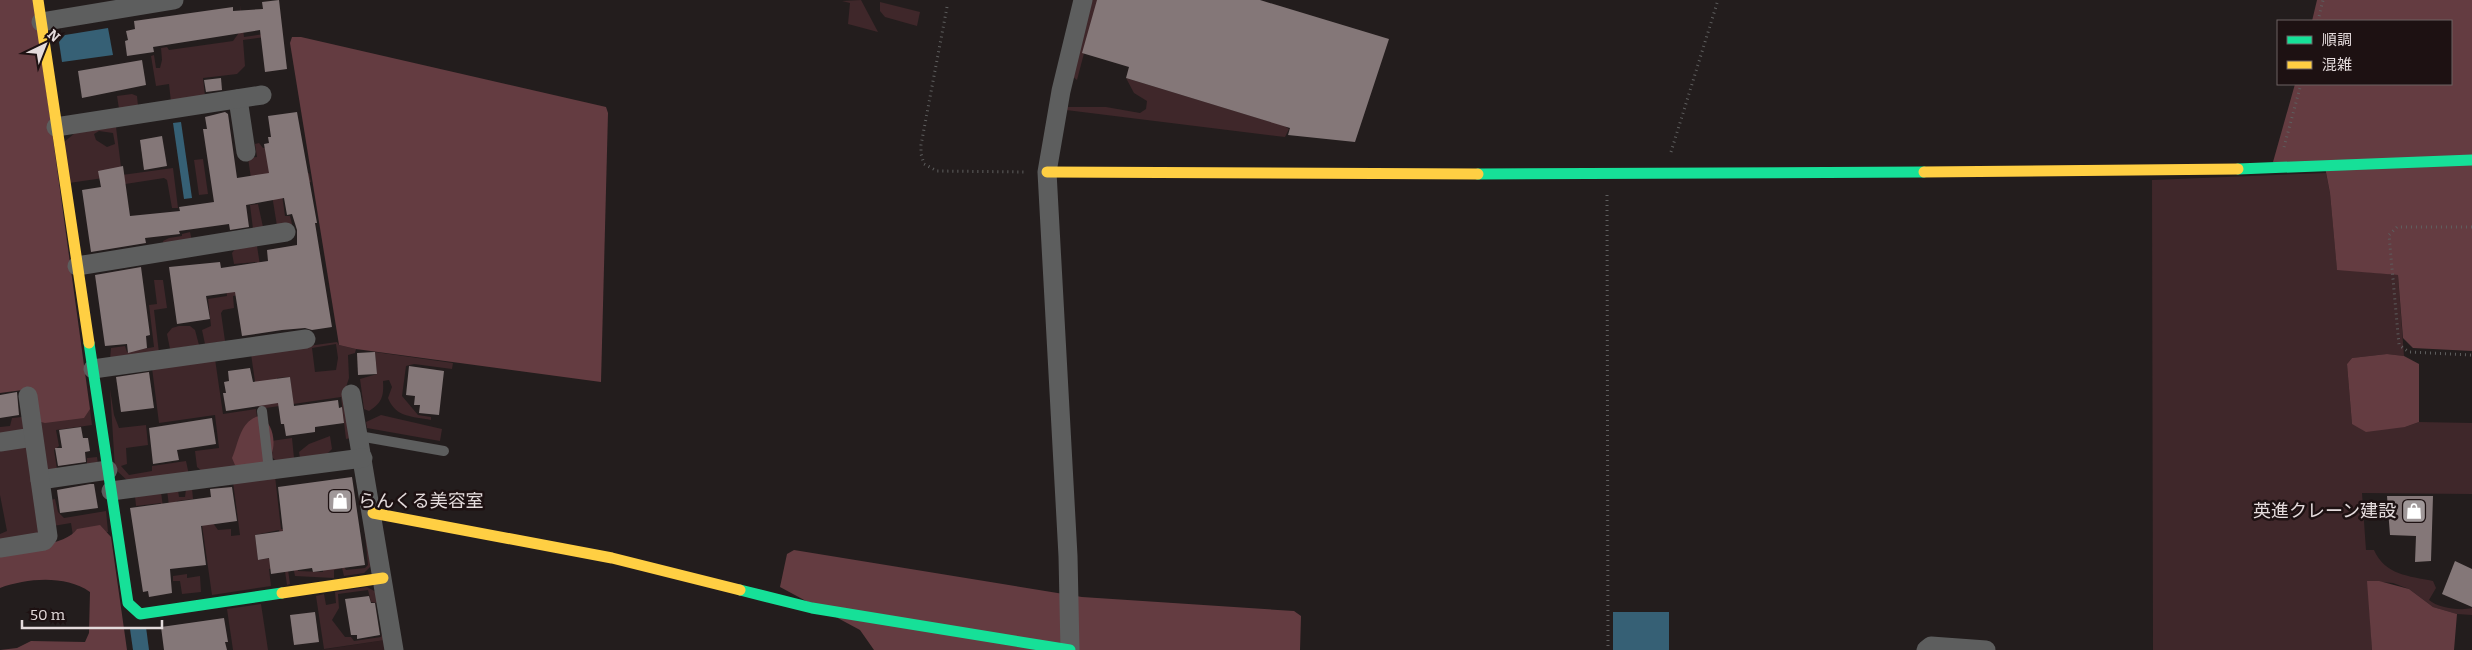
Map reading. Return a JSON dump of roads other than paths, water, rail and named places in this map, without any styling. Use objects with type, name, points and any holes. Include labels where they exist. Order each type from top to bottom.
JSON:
[{"type":"street","points":[[38,0],[128,603],[140,614],[383,578]]},
{"type":"street","points":[[41,22],[138,3],[174,0]]},
{"type":"street","points":[[373,513],[612,558],[812,608],[1070,650],[1068,556],[1047,172],[1061,91],[1083,0]]},
{"type":"street","points":[[56,127],[262,95]]},
{"type":"street","points":[[238,99],[246,152]]},
{"type":"street","points":[[1047,172],[1664,174],[2278,169],[2472,160]]},
{"type":"street","points":[[77,266],[286,232]]},
{"type":"street","points":[[93,370],[306,339]]},
{"type":"street","points":[[352,394],[394,650]]},
{"type":"street","points":[[0,548],[44,541],[48,536],[28,396]]},
{"type":"street","points":[[0,442],[33,437]]},
{"type":"street","points":[[111,491],[363,458]]},
{"type":"street","points":[[40,480],[108,470]]},
{"type":"street","points":[[1926,650],[1931,646],[1986,650]]},
{"type":"lane","points":[[262,411],[270,470]]},
{"type":"lane","points":[[359,436],[444,451]]},
{"type":"water","points":[[108,28],[113,55],[62,62],[59,42],[65,35]]},
{"type":"water","points":[[181,122],[192,198],[184,199],[173,123]]},
{"type":"water","points":[[1613,612],[1669,612],[1669,650],[1613,650]]},
{"type":"water","points":[[146,627],[149,650],[133,650],[130,629]]},
{"type":"place","name":"らんくる美容室","points":[[340,501]]},
{"type":"place","name":"英進クレーン建設","points":[[2414,511]]}]
